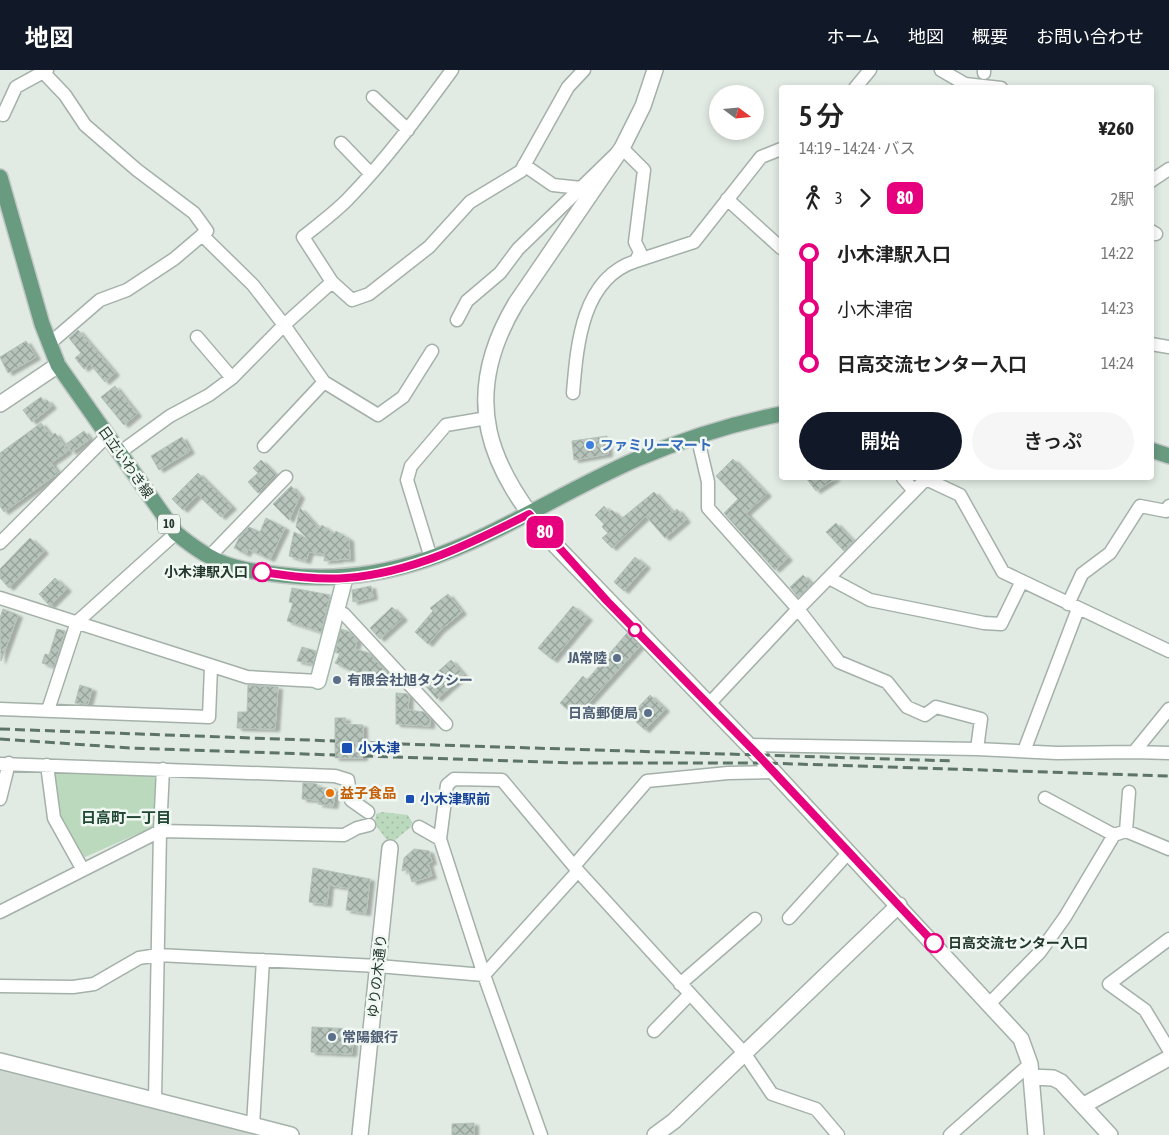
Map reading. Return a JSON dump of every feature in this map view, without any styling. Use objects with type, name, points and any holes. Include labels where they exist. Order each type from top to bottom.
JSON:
[{"type":"main road","name":"日立いわき線","points":[[0,177],[49,344],[58,365],[176,533],[208,558],[220,564],[261,572],[314,578],[345,578],[398,568],[475,542],[636,460],[697,435],[779,414]]},
{"type":"main road","points":[[1154,451],[1169,456]]},
{"type":"street","points":[[452,70],[408,130],[371,174],[346,201],[303,238],[332,282],[352,300],[369,294],[429,247],[470,202],[514,175],[524,165],[568,87],[584,70]]},
{"type":"street","points":[[655,70],[643,106],[622,148],[502,325],[494,345],[486,383],[486,418],[492,444],[503,472],[529,514],[607,601],[709,704],[899,905],[1021,1039],[1031,1071],[1036,1135]]},
{"type":"street","points":[[858,85],[870,70]]},
{"type":"street","points":[[941,70],[953,83],[974,85]]},
{"type":"street","points":[[3,115],[16,87],[46,71],[85,125],[137,170],[194,213],[206,231],[174,259],[127,290],[100,300],[49,344]]},
{"type":"street","points":[[373,97],[408,130]]},
{"type":"street","points":[[341,143],[371,174]]},
{"type":"street","points":[[457,320],[467,301],[500,273],[518,249],[622,148]]},
{"type":"street","points":[[622,148],[644,170],[635,242],[640,252],[636,261]]},
{"type":"street","points":[[573,393],[580,339],[590,303],[598,286],[607,276],[621,266],[694,242],[761,157],[779,151]]},
{"type":"street","points":[[524,165],[553,185],[581,188]]},
{"type":"street","points":[[1154,179],[1169,169]]},
{"type":"street","points":[[727,199],[779,246]]},
{"type":"street","points":[[202,235],[253,285],[324,382],[378,415],[403,397],[432,351]]},
{"type":"street","points":[[119,452],[170,416],[209,396],[232,378],[284,326],[332,282]]},
{"type":"street","points":[[197,337],[232,378]]},
{"type":"street","points":[[1154,344],[1169,347]]},
{"type":"street","points":[[0,404],[58,365]]},
{"type":"street","points":[[264,446],[324,382]]},
{"type":"street","points":[[431,558],[407,480],[411,466],[446,425],[486,418]]},
{"type":"street","points":[[697,435],[708,482],[708,508],[798,609],[839,662],[887,682],[907,707],[925,715],[936,707],[981,719],[977,749]]},
{"type":"street","points":[[0,543],[107,436]]},
{"type":"street","points":[[208,558],[286,477]]},
{"type":"street","points":[[905,480],[914,491]]},
{"type":"street","points":[[709,704],[798,609],[925,480]]},
{"type":"street","points":[[931,480],[960,495],[1003,572],[1169,651]]},
{"type":"street","points":[[1024,751],[1082,574],[1110,553],[1140,506],[1166,511],[1169,506]]},
{"type":"street","points":[[48,710],[77,622],[176,533]]},
{"type":"street","points":[[0,598],[247,677],[318,680],[345,578]]},
{"type":"street","points":[[828,578],[870,600],[984,623],[1001,624],[1022,580]]},
{"type":"street","points":[[336,612],[344,614],[446,724]]},
{"type":"street","points":[[0,709],[209,717],[211,666]]},
{"type":"street","points":[[1134,752],[1169,709]]},
{"type":"street","points":[[748,745],[1169,753]]},
{"type":"street","points":[[0,799],[5,764],[335,776],[348,780],[351,800],[368,819],[344,835],[160,831],[0,912]]},
{"type":"street","points":[[47,765],[54,818],[83,870]]},
{"type":"street","points":[[154,1100],[163,769]]},
{"type":"street","points":[[484,975],[648,781],[728,773],[774,772]]},
{"type":"street","points":[[541,1135],[484,975],[440,840],[447,785],[454,779],[502,780],[576,868],[745,1054],[772,1094],[816,1109],[838,1135]]},
{"type":"street","points":[[990,1003],[1040,952],[1065,917],[1120,833],[1129,792]]},
{"type":"street","points":[[1045,798],[1120,833],[1169,848]]},
{"type":"street","points":[[419,827],[440,840]]},
{"type":"street","name":"ゆりの木通り","points":[[360,1135],[390,848]]},
{"type":"street","points":[[789,918],[849,852]]},
{"type":"street","points":[[655,1135],[674,1122],[899,905]]},
{"type":"street","points":[[680,984],[755,919]]},
{"type":"street","points":[[1169,939],[1109,984],[1145,1010],[1169,1050]]},
{"type":"street","points":[[0,986],[73,987],[94,984],[139,958],[158,955],[378,966],[484,975]]},
{"type":"street","points":[[253,1125],[263,960]]},
{"type":"street","points":[[654,1031],[690,994]]},
{"type":"street","points":[[1084,1106],[1169,1058]]},
{"type":"street","points":[[0,1061],[291,1135]]},
{"type":"street","points":[[1031,1071],[1062,1082],[1110,1135]]},
{"type":"street","points":[[950,1135],[1031,1071]]},
{"type":"shaded area","points":[[0,1064],[279,1135],[0,1135]]},
{"type":"green space","points":[[52,769],[151,773],[159,777],[158,817],[153,827],[85,857],[80,855],[57,813]]},
{"type":"green space","points":[[382,812],[408,815],[412,822],[411,827],[395,840],[386,839],[375,824],[376,814]]},
{"type":"building","points":[[78,330],[115,373],[105,382],[90,364],[84,369],[75,358],[81,353],[69,338]]},
{"type":"building","points":[[26,341],[36,357],[8,373],[0,357]]},
{"type":"building","points":[[115,386],[137,414],[124,425],[101,397]]},
{"type":"building","points":[[41,397],[44,402],[47,400],[52,406],[32,422],[23,410]]},
{"type":"building","points":[[41,423],[51,436],[55,433],[68,451],[51,463],[58,473],[4,512],[0,506],[0,453]]},
{"type":"building","points":[[84,431],[90,439],[72,452],[66,444]]},
{"type":"building","name":"ファミリーマート","points":[[607,436],[608,454],[574,460],[572,441]]},
{"type":"building","points":[[182,437],[190,451],[159,470],[151,456]]},
{"type":"building","points":[[733,459],[767,494],[746,513],[788,558],[775,570],[724,513],[738,499],[716,476]]},
{"type":"building","points":[[261,460],[276,475],[258,493],[248,482],[258,473],[253,468]]},
{"type":"building","points":[[198,473],[232,507],[221,517],[198,495],[183,510],[172,499]]},
{"type":"building","points":[[808,480],[833,480],[816,491]]},
{"type":"building","points":[[291,486],[300,496],[289,520],[273,504]]},
{"type":"building","points":[[654,492],[673,513],[677,509],[686,520],[665,538],[646,516],[612,548],[602,538],[608,533],[602,527],[604,524],[595,515],[604,506],[609,512],[612,510],[621,519]]},
{"type":"building","points":[[300,508],[319,529],[322,525],[334,534],[336,531],[349,539],[350,559],[340,559],[340,556],[339,560],[324,561],[325,554],[309,552],[306,561],[289,556],[294,532],[308,539],[296,527]]},
{"type":"building","points":[[266,518],[285,528],[270,559],[248,549],[246,554],[234,548],[240,536],[249,527],[260,532]]},
{"type":"building","points":[[836,523],[853,541],[844,551],[826,532]]},
{"type":"building","points":[[30,538],[44,551],[9,588],[0,578],[0,569]]},
{"type":"building","points":[[635,557],[646,566],[624,591],[614,582]]},
{"type":"building","points":[[803,575],[812,584],[798,597],[790,587]]},
{"type":"building","points":[[55,578],[67,589],[50,606],[39,594]]},
{"type":"building","points":[[371,586],[373,597],[353,602],[352,590]]},
{"type":"building","points":[[292,588],[330,595],[321,632],[287,621],[293,603],[289,602]]},
{"type":"building","points":[[448,594],[462,612],[440,630],[428,644],[415,632],[433,611],[430,608]]},
{"type":"building","points":[[573,606],[588,618],[553,660],[538,648]]},
{"type":"building","points":[[392,607],[403,618],[380,639],[370,628]]},
{"type":"building","points":[[3,609],[18,615],[1,661],[0,618]]},
{"type":"building","points":[[57,629],[65,631],[54,667],[42,663],[45,654],[49,655]]},
{"type":"building","points":[[341,629],[350,632],[357,640],[355,649],[369,653],[386,672],[385,676],[364,673],[363,676],[335,663],[340,654],[335,652]]},
{"type":"building","points":[[627,633],[640,646],[576,717],[560,703],[583,676],[587,680]]},
{"type":"building","points":[[302,647],[316,651],[313,664],[297,661]]},
{"type":"building","points":[[451,660],[464,675],[437,699],[424,684]]},
{"type":"building","points":[[80,685],[92,689],[88,704],[75,703]]},
{"type":"building","points":[[248,685],[278,687],[275,729],[237,728],[238,712],[247,712]]},
{"type":"building","points":[[396,693],[407,694],[409,696],[408,710],[424,712],[430,719],[430,726],[396,724]]},
{"type":"building","points":[[650,695],[665,709],[645,730],[630,716]]},
{"type":"building","name":"小木津","points":[[335,718],[346,718],[345,724],[363,725],[363,741],[370,741],[369,753],[363,752],[363,758],[335,758]]},
{"type":"building","points":[[303,783],[317,784],[317,787],[336,789],[333,806],[318,804],[319,800],[302,799]]},
{"type":"building","points":[[414,849],[429,851],[432,862],[428,863],[432,876],[412,882],[408,869],[402,871],[404,858]]},
{"type":"building","points":[[313,868],[370,879],[366,913],[346,910],[349,888],[329,885],[327,904],[309,902]]},
{"type":"building","name":"常陽銀行","points":[[312,1027],[354,1029],[352,1054],[311,1052]]},
{"type":"building","points":[[474,1123],[474,1135],[452,1135],[452,1124]]},
{"type":"tunnel","points":[[340,746],[362,747],[362,750]]},
{"type":"railway","points":[[0,729],[335,741]]},
{"type":"railway","points":[[0,739],[131,748],[335,755]]},
{"type":"railway","points":[[370,743],[954,761]]},
{"type":"railway","points":[[363,756],[572,763],[765,763],[1169,776]]},
{"type":"bus line","name":"80","points":[[262,572],[314,578],[345,578],[398,568],[454,551],[529,514],[607,601],[758,755],[934,943]]},
{"type":"place","name":"ファミリーマート","points":[[590,445]]},
{"type":"place","name":"小木津駅入口","points":[[262,572]]},
{"type":"place","name":"JA常陸","points":[[617,658]]},
{"type":"place","name":"有限会社旭タクシー","points":[[337,680]]},
{"type":"place","name":"日高郵便局","points":[[648,713]]},
{"type":"place","name":"小木津","points":[[347,748]]},
{"type":"place","name":"益子食品","points":[[330,793]]},
{"type":"place","name":"小木津駅前","points":[[410,799]]},
{"type":"place","name":"日高交流センター入口","points":[[934,943]]},
{"type":"place","name":"常陽銀行","points":[[332,1037]]},
{"type":"district","name":"日高町一丁目","points":[[126,817]]}]
